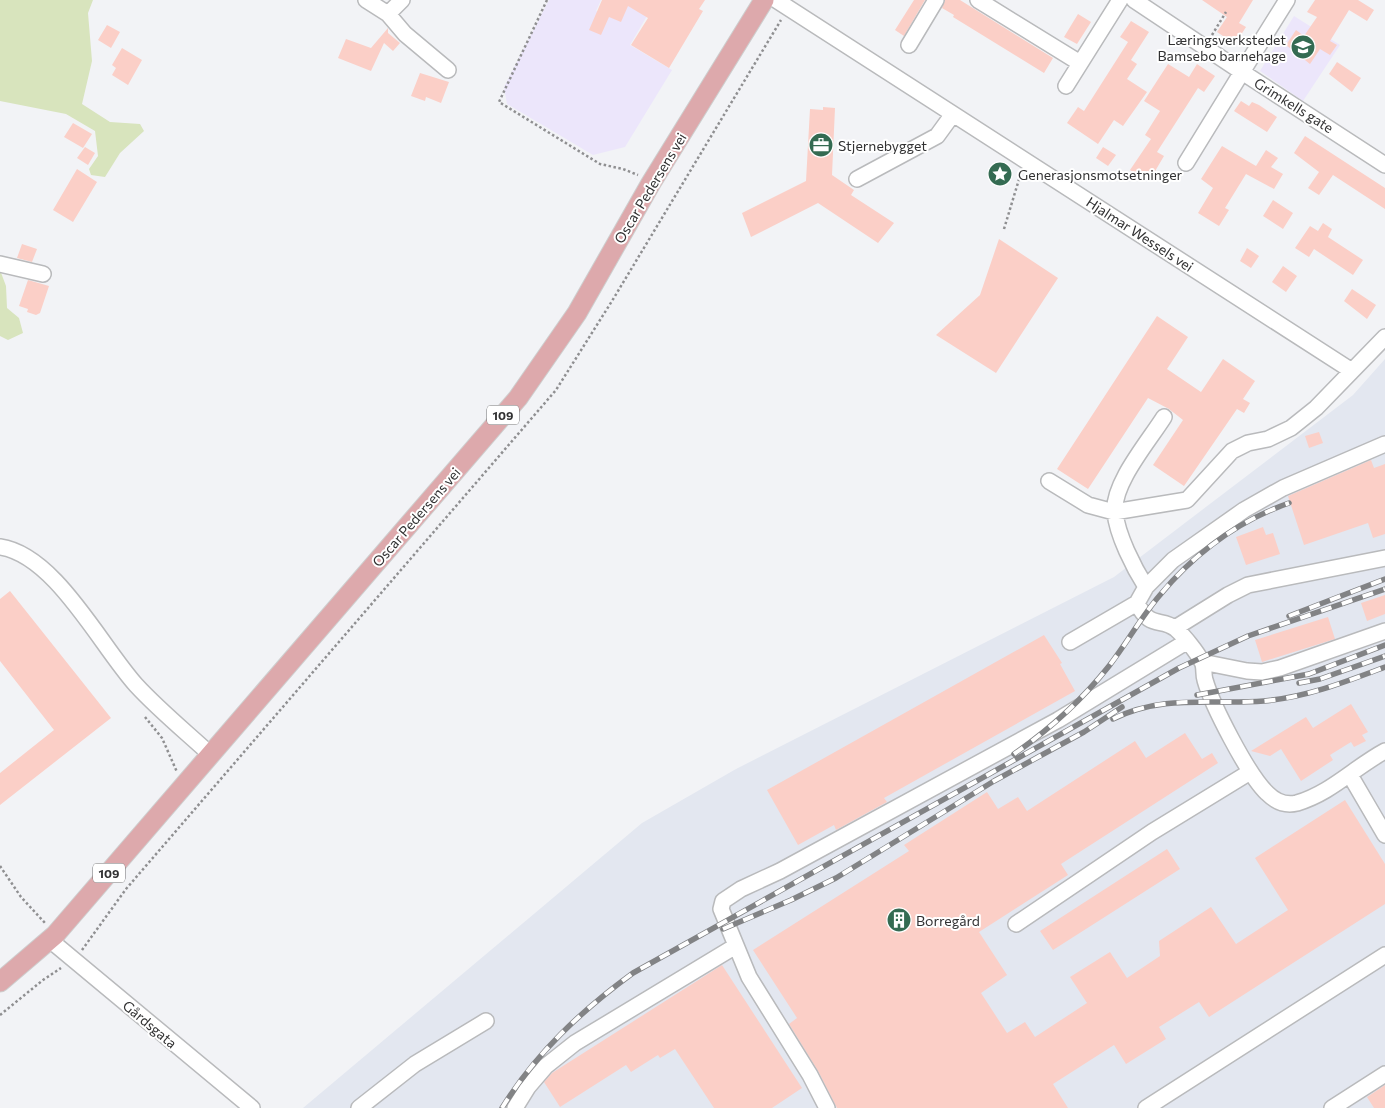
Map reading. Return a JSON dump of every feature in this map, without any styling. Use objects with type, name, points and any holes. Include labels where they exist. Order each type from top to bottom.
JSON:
[{"type":"main road","name":"Oscar Pedersens vei","points":[[0,982],[53,937],[518,398],[577,313],[651,183],[764,0]]},
{"type":"street","points":[[366,0],[388,14],[405,34],[448,70]]},
{"type":"street","points":[[388,14],[402,0]]},
{"type":"street","name":"Hjalmar Wessels vei","points":[[776,0],[1352,371]]},
{"type":"street","points":[[909,45],[936,0]]},
{"type":"street","points":[[978,0],[1080,64]]},
{"type":"street","points":[[1066,86],[1120,0]]},
{"type":"street","points":[[1134,0],[1242,72],[1287,0]]},
{"type":"street","name":"Grimkells gate","points":[[1186,163],[1242,72],[1385,165]]},
{"type":"street","points":[[857,179],[937,136],[953,114]]},
{"type":"street","points":[[0,264],[43,274]]},
{"type":"street","points":[[1049,480],[1088,505],[1114,512],[1187,500],[1232,451],[1248,443],[1268,439],[1291,428],[1316,408],[1385,337]]},
{"type":"street","points":[[1146,587],[1122,537],[1114,512],[1122,481],[1164,418]]},
{"type":"street","points":[[1070,642],[1137,603],[1146,587],[1173,560],[1244,510],[1283,488],[1385,444]]},
{"type":"street","points":[[0,547],[14,549],[31,558],[53,578],[136,685],[211,755]]},
{"type":"street","points":[[1175,628],[1207,607],[1248,585],[1385,558]]},
{"type":"street","points":[[1137,603],[1141,612],[1150,620],[1175,628],[1202,662],[1204,679],[1250,772],[1267,793],[1277,801],[1286,804],[1301,802],[1336,785],[1385,751]]},
{"type":"street","points":[[1202,662],[1262,672],[1280,668],[1385,631]]},
{"type":"street","points":[[828,1108],[810,1075],[749,977],[734,947],[721,909],[723,901],[730,895],[780,871],[1050,724],[1186,642]]},
{"type":"street","points":[[1016,924],[1152,832],[1250,772]]},
{"type":"street","points":[[1350,775],[1385,835]]},
{"type":"street","name":"Gårdsgata","points":[[53,937],[74,961],[252,1108]]},
{"type":"street","points":[[515,1108],[528,1087],[546,1066],[575,1042],[734,947]]},
{"type":"street","points":[[1146,1108],[1385,954]]},
{"type":"street","points":[[359,1108],[415,1064],[486,1021]]},
{"type":"street","points":[[1332,1108],[1385,1074]]},
{"type":"path","points":[[547,0],[499,102],[600,164],[634,172],[651,183]]},
{"type":"path","points":[[1209,40],[1226,12]]},
{"type":"path","points":[[1004,228],[1020,176]]},
{"type":"path","points":[[0,1015],[43,980],[74,961],[126,889],[206,797]]},
{"type":"path","points":[[0,866],[21,897],[53,937]]},
{"type":"shaded area","points":[[549,0],[601,0],[596,11],[620,21],[627,4],[647,16],[630,45],[672,70],[625,147],[593,155],[507,104],[504,87]]},
{"type":"shaded area","points":[[1294,16],[1340,45],[1303,101],[1260,71]]},
{"type":"shaded area","points":[[1385,359],[1385,1108],[303,1108],[642,823],[736,769],[1114,577],[1353,395]]},
{"type":"green space","points":[[0,0],[93,0],[88,13],[92,61],[82,104],[110,122],[140,124],[144,131],[120,153],[105,177],[91,175],[89,169],[98,156],[95,131],[66,114],[0,101]]},
{"type":"green space","points":[[0,270],[6,286],[7,308],[19,318],[23,333],[8,340],[0,336]]},
{"type":"building","points":[[602,0],[705,0],[699,9],[703,11],[669,68],[631,45],[648,18],[628,6],[621,22],[609,17],[601,35],[589,30]]},
{"type":"building","points":[[914,0],[925,0],[904,36],[895,30]]},
{"type":"building","points":[[945,0],[960,0],[1053,58],[1044,73],[953,17],[954,15],[942,8]]},
{"type":"building","points":[[1202,0],[1253,0],[1239,23],[1246,27],[1235,44],[1217,32],[1227,17]]},
{"type":"building","points":[[1315,0],[1358,0],[1374,10],[1367,21],[1349,10],[1330,41],[1337,45],[1330,55],[1320,49],[1310,64],[1286,45],[1296,30],[1304,36],[1317,17],[1307,12]]},
{"type":"building","points":[[1078,14],[1091,22],[1077,44],[1064,37]]},
{"type":"building","points":[[1131,21],[1149,32],[1131,60],[1137,64],[1127,79],[1147,92],[1123,126],[1114,120],[1098,144],[1067,123],[1078,107],[1084,111],[1128,42],[1120,37]]},
{"type":"building","points":[[107,25],[120,32],[111,48],[98,40]]},
{"type":"building","points":[[388,28],[388,33],[400,43],[393,51],[384,43],[371,71],[338,58],[346,39],[371,48]]},
{"type":"building","points":[[122,48],[142,60],[128,85],[112,75],[116,68],[112,65]]},
{"type":"building","points":[[1337,62],[1361,78],[1352,92],[1329,74]]},
{"type":"building","points":[[1168,64],[1189,77],[1197,64],[1215,76],[1204,92],[1198,88],[1157,152],[1164,156],[1151,178],[1143,172],[1140,177],[1130,170],[1151,139],[1145,135],[1160,111],[1144,101]]},
{"type":"building","points":[[420,73],[449,82],[441,103],[426,97],[425,101],[411,96]]},
{"type":"building","points":[[1241,101],[1249,106],[1252,102],[1259,105],[1277,117],[1267,132],[1234,111]]},
{"type":"building","name":"Stjernebygget","points":[[823,107],[835,108],[832,175],[854,190],[851,195],[894,223],[878,243],[818,203],[751,237],[742,213],[806,181],[810,109],[823,110]]},
{"type":"building","points":[[73,123],[92,134],[83,148],[64,137]]},
{"type":"building","points":[[1305,136],[1385,188],[1385,209],[1333,175],[1319,195],[1308,188],[1319,172],[1294,153]]},
{"type":"building","points":[[1222,146],[1256,166],[1266,150],[1278,158],[1271,167],[1283,174],[1274,189],[1246,174],[1225,208],[1229,210],[1219,226],[1198,213],[1213,188],[1201,179]]},
{"type":"building","points":[[85,147],[95,153],[88,165],[77,158]]},
{"type":"building","points":[[1103,147],[1116,155],[1108,166],[1096,158]]},
{"type":"building","points":[[77,169],[97,182],[73,222],[53,210]]},
{"type":"building","points":[[1273,200],[1293,213],[1283,229],[1263,216]]},
{"type":"building","points":[[1323,223],[1332,229],[1328,237],[1363,260],[1353,275],[1314,249],[1309,257],[1295,248],[1310,226],[1318,231]]},
{"type":"building","points":[[999,239],[1058,278],[996,373],[936,335],[980,295]]},
{"type":"building","points":[[22,244],[37,249],[32,262],[17,258]]},
{"type":"building","points":[[1247,248],[1259,256],[1251,268],[1240,261]]},
{"type":"building","points":[[1283,266],[1297,276],[1286,292],[1272,282]]},
{"type":"building","points":[[28,280],[49,286],[40,313],[36,315],[27,312],[28,309],[19,306]]},
{"type":"building","points":[[1352,289],[1376,305],[1367,319],[1344,301]]},
{"type":"building","points":[[1157,316],[1188,337],[1167,369],[1201,392],[1223,359],[1255,381],[1243,399],[1250,403],[1244,413],[1237,409],[1184,486],[1153,465],[1183,420],[1169,409],[1148,398],[1088,489],[1057,469]]},
{"type":"building","points":[[1319,432],[1323,443],[1309,448],[1305,436]]},
{"type":"building","points":[[1371,460],[1374,468],[1385,464],[1385,534],[1373,538],[1368,523],[1304,545],[1288,496]]},
{"type":"building","points":[[1263,527],[1266,535],[1273,533],[1280,554],[1246,565],[1236,537]]},
{"type":"building","points":[[10,591],[111,718],[0,805],[0,773],[54,730],[0,661],[0,599]]},
{"type":"building","points":[[1385,595],[1385,614],[1367,621],[1361,603]]},
{"type":"building","points":[[1328,617],[1335,639],[1262,662],[1255,640]]},
{"type":"building","points":[[1044,635],[1062,663],[1060,664],[1075,691],[884,798],[887,802],[836,830],[834,825],[798,845],[767,790]]},
{"type":"building","points":[[1351,704],[1368,732],[1362,735],[1366,741],[1354,747],[1351,742],[1330,755],[1333,760],[1301,781],[1281,749],[1270,756],[1251,751],[1306,717],[1313,728]]},
{"type":"building","name":"Borregård","points":[[1185,733],[1202,759],[1212,753],[1218,763],[1061,864],[1068,875],[979,932],[1007,975],[981,993],[1007,1033],[1025,1022],[1035,1037],[1087,1003],[1070,977],[1110,952],[1127,978],[1160,956],[1159,941],[1211,907],[1236,944],[1288,910],[1255,858],[1345,800],[1385,864],[1385,904],[1209,1017],[1199,1002],[1159,1027],[1166,1039],[1126,1064],[1114,1045],[1053,1084],[1068,1108],[837,1108],[818,1071],[789,1024],[797,1018],[753,950],[909,851],[904,845],[987,792],[998,809],[1018,797],[1027,811],[1135,741],[1146,758]]},
{"type":"building","points":[[1167,849],[1180,869],[1053,950],[1040,931]]},
{"type":"building","points":[[722,965],[802,1088],[772,1108],[714,1108],[675,1049],[660,1058],[658,1055],[631,1072],[626,1065],[560,1107],[544,1082],[552,1073]]},
{"type":"building","points":[[1385,1085],[1385,1108],[1374,1108],[1367,1097]]},
{"type":"railway","points":[[1014,754],[1053,724],[1088,691],[1116,657],[1153,603],[1188,565],[1218,540],[1235,529],[1270,510],[1289,503]]},
{"type":"railway","points":[[1289,616],[1385,579]]},
{"type":"railway","points":[[502,1108],[530,1069],[561,1034],[595,1002],[633,973],[1179,668],[1248,636],[1385,589]]},
{"type":"railway","points":[[1197,695],[1309,674],[1385,645]]},
{"type":"railway","points":[[1299,683],[1320,679],[1385,656]]},
{"type":"railway","points":[[1113,719],[1132,711],[1169,703],[1244,702],[1280,699],[1326,688],[1385,667]]},
{"type":"railway","points":[[723,929],[791,900],[836,878],[994,781],[1084,732],[1122,707]]},
{"type":"place","name":"Læringsverkstedet Bamsebo barnehage","points":[[1303,47]]},
{"type":"place","name":"Stjernebygget","points":[[821,145]]},
{"type":"place","name":"Generasjonsmotsetninger","points":[[1000,174]]},
{"type":"place","name":"Borregård","points":[[899,920]]}]
